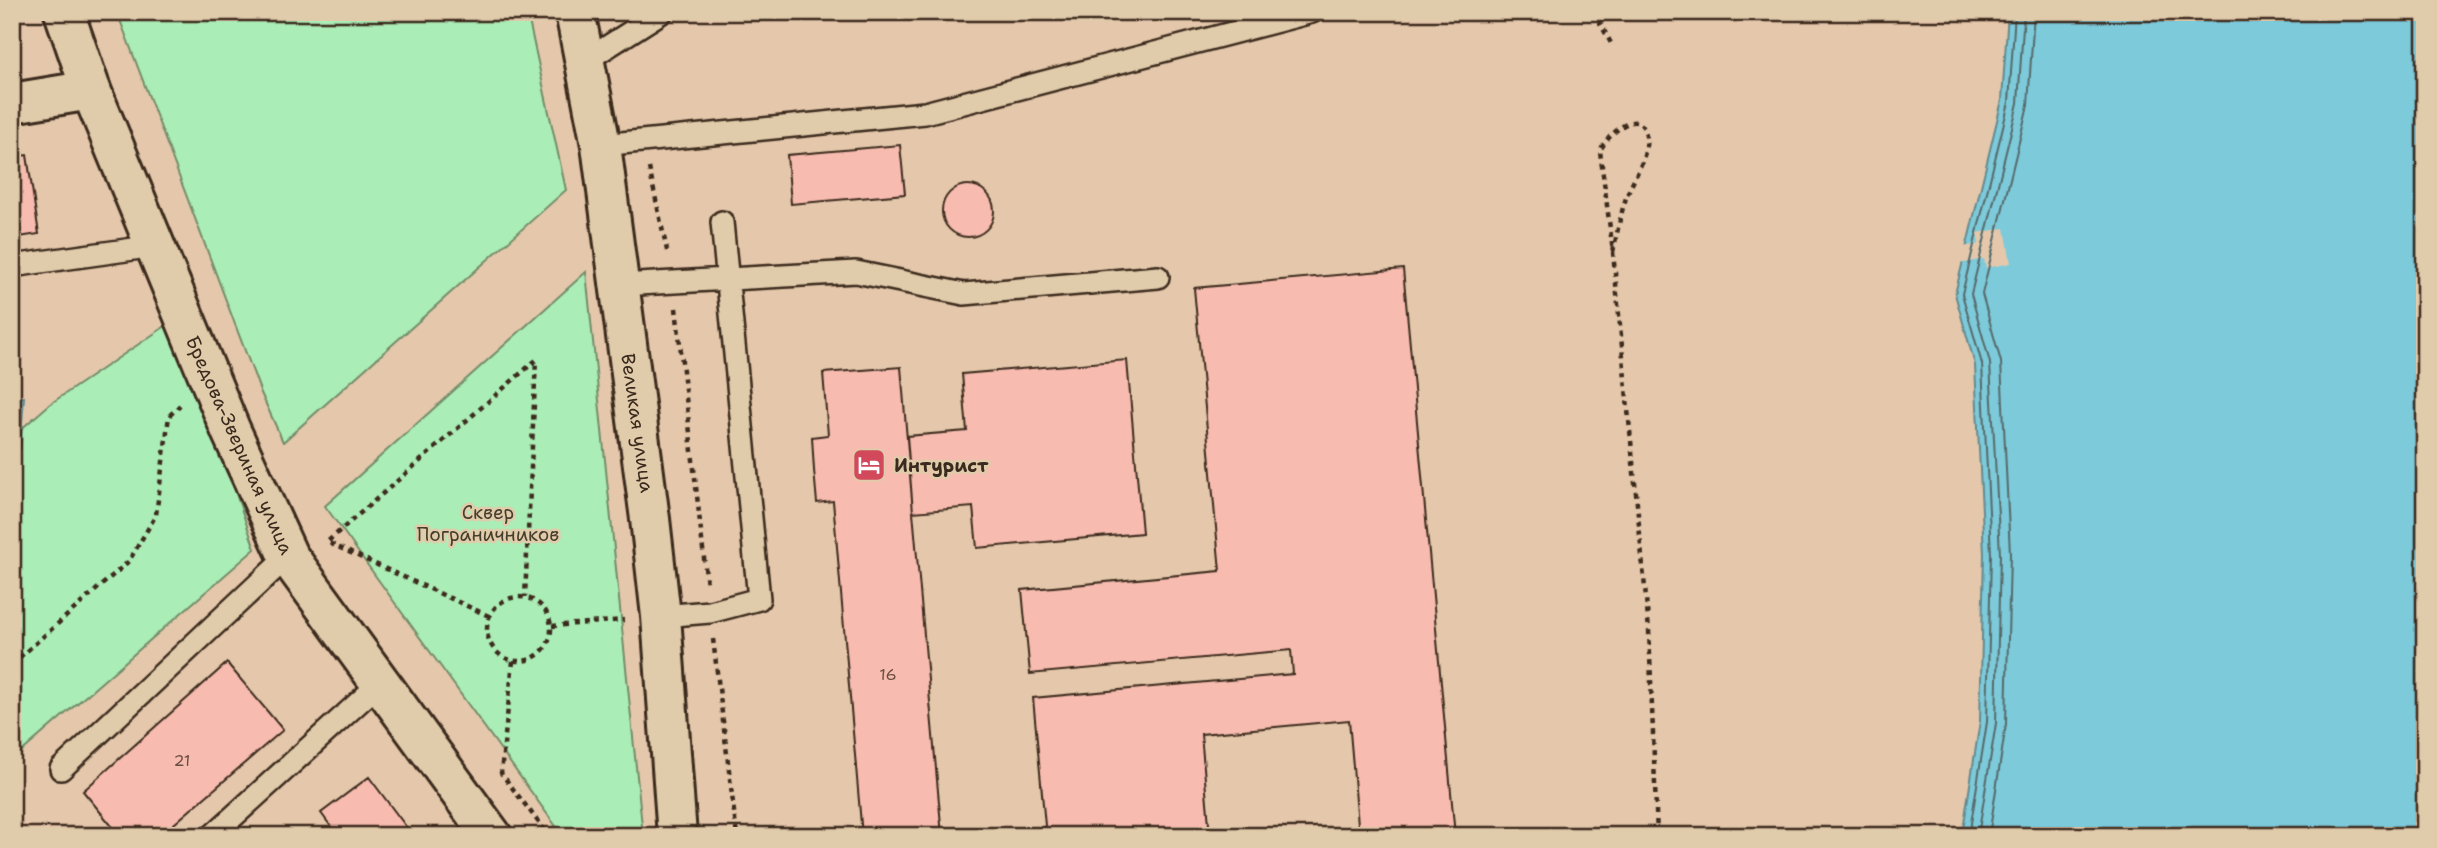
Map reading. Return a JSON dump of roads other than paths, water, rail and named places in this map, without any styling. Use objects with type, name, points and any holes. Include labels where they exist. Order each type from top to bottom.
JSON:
[{"type":"street","name":"Бредова-Звериная улица","points":[[64,12],[91,90],[209,378],[288,556],[492,836]]},
{"type":"street","name":"Великая улица","points":[[575,12],[584,61],[619,144],[620,285],[646,618],[677,836]]},
{"type":"street","points":[[12,103],[91,90]]},
{"type":"lane","points":[[584,61],[662,12]]},
{"type":"lane","points":[[619,144],[925,113],[1312,12]]},
{"type":"lane","points":[[646,618],[710,612],[759,599],[722,222]]},
{"type":"lane","points":[[12,266],[155,246]]},
{"type":"lane","points":[[620,285],[856,272],[964,294],[1158,277]]},
{"type":"lane","points":[[61,769],[288,556]]},
{"type":"lane","points":[[212,836],[380,683]]},
{"type":"water","points":[[2008,12],[2425,12],[2425,836],[1962,836],[1980,721],[1984,554],[1975,365],[1955,294],[2002,100]]},
{"type":"water","points":[[24,397],[20,449],[12,457],[12,399]]},
{"type":"place","name":"Интурист","points":[[869,465]]},
{"type":"park label","name":"Сквер Пограничников","points":[[488,523]]}]
